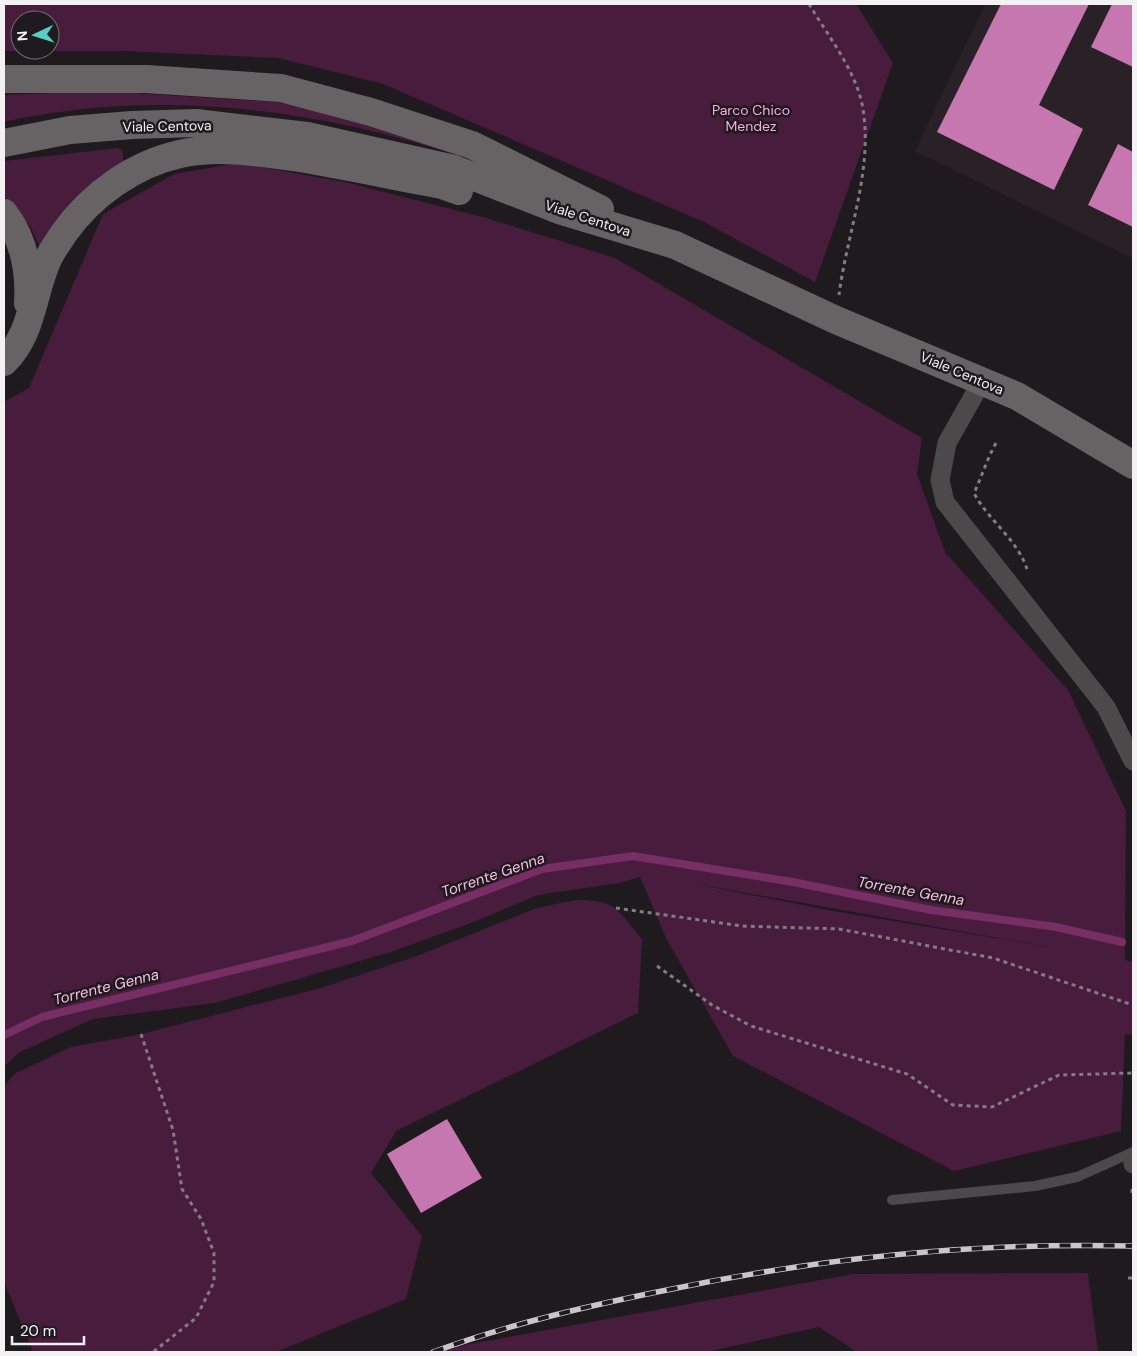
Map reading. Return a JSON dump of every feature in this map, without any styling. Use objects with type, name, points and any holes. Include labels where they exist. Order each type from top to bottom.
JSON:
[{"type":"main road","points":[[4,79],[146,78],[281,88],[371,112],[472,145],[675,245]]},
{"type":"main road","name":"Viale Centova","points":[[4,142],[70,130],[196,123],[307,136],[454,169],[559,210],[675,245],[836,320],[1017,396],[1133,465]]},
{"type":"main road","points":[[4,362],[12,354],[26,332],[48,259],[82,211],[130,172],[180,154],[250,151],[331,163],[442,185],[599,239],[675,245]]},
{"type":"main road","points":[[4,213],[15,228],[26,258],[28,291],[26,332]]},
{"type":"street","points":[[982,381],[947,443],[940,480],[946,502],[1106,707],[1133,761]]},
{"type":"lane","points":[[892,1200],[1035,1186],[1077,1177],[1133,1157]]},
{"type":"path","points":[[809,4],[852,76],[863,108],[865,163],[843,265],[836,320]]},
{"type":"path","points":[[996,443],[974,493],[980,505],[1008,537],[1024,561],[1032,587],[1027,606]]},
{"type":"path","points":[[616,908],[742,926],[839,929],[994,958],[1133,1005]]},
{"type":"path","points":[[657,966],[712,1005],[751,1026],[908,1074],[953,1105],[992,1106],[1059,1075],[1133,1073]]},
{"type":"path","points":[[140,1034],[172,1130],[182,1189],[201,1219],[214,1253],[214,1282],[196,1318],[153,1352]]},
{"type":"path","points":[[1128,1278],[1133,1278]]},
{"type":"shaded area","points":[[985,4],[1133,4],[1133,259],[915,151]]},
{"type":"green space","name":"Parco Chico Mendez","points":[[4,4],[856,4],[893,63],[815,282],[704,222],[383,84],[278,58],[122,51],[60,51],[60,10],[10,10],[10,51],[4,51]]},
{"type":"green space","points":[[100,91],[276,102],[325,111],[464,153],[462,157],[407,140],[350,126],[293,115],[235,108],[177,105],[119,106],[61,112],[4,122],[4,95]]},
{"type":"green space","points":[[117,148],[123,151],[123,162],[40,247],[30,226],[4,196],[4,161]]},
{"type":"green space","points":[[238,163],[345,182],[486,218],[615,258],[922,438],[917,474],[945,552],[1068,690],[1126,811],[1125,960],[1133,962],[1133,1035],[1125,1034],[1121,1131],[954,1171],[733,1056],[667,940],[640,877],[619,883],[538,895],[476,921],[391,952],[215,1003],[93,1019],[18,1053],[4,1067],[4,402],[29,388],[103,214],[174,174]],"holes":[[[691,883],[1055,948],[828,910]]]},
{"type":"green space","points":[[575,900],[589,900],[608,904],[620,913],[642,939],[638,1013],[396,1131],[371,1173],[422,1236],[406,1299],[276,1352],[33,1352],[4,1282],[4,1086],[14,1074],[71,1047],[141,1034],[321,988],[417,956],[537,908]]},
{"type":"green space","points":[[1088,1273],[1098,1352],[857,1352],[819,1327],[707,1352],[443,1352],[443,1349],[853,1274]]},
{"type":"building","points":[[1001,4],[1089,4],[1039,105],[1083,129],[1054,190],[937,132]]},
{"type":"building","points":[[1112,4],[1133,4],[1133,67],[1091,47]]},
{"type":"building","points":[[1118,144],[1133,152],[1133,227],[1088,205]]},
{"type":"building","points":[[447,1119],[482,1178],[421,1213],[387,1154]]},
{"type":"waterway","name":"Torrente Genna","points":[[4,1035],[42,1017],[352,941],[542,869],[633,856],[793,882],[931,910],[1056,927],[1122,942]]},
{"type":"railway","points":[[433,1352],[520,1324],[578,1309],[667,1290],[783,1269],[899,1254],[957,1250],[1074,1245],[1133,1246]]}]
